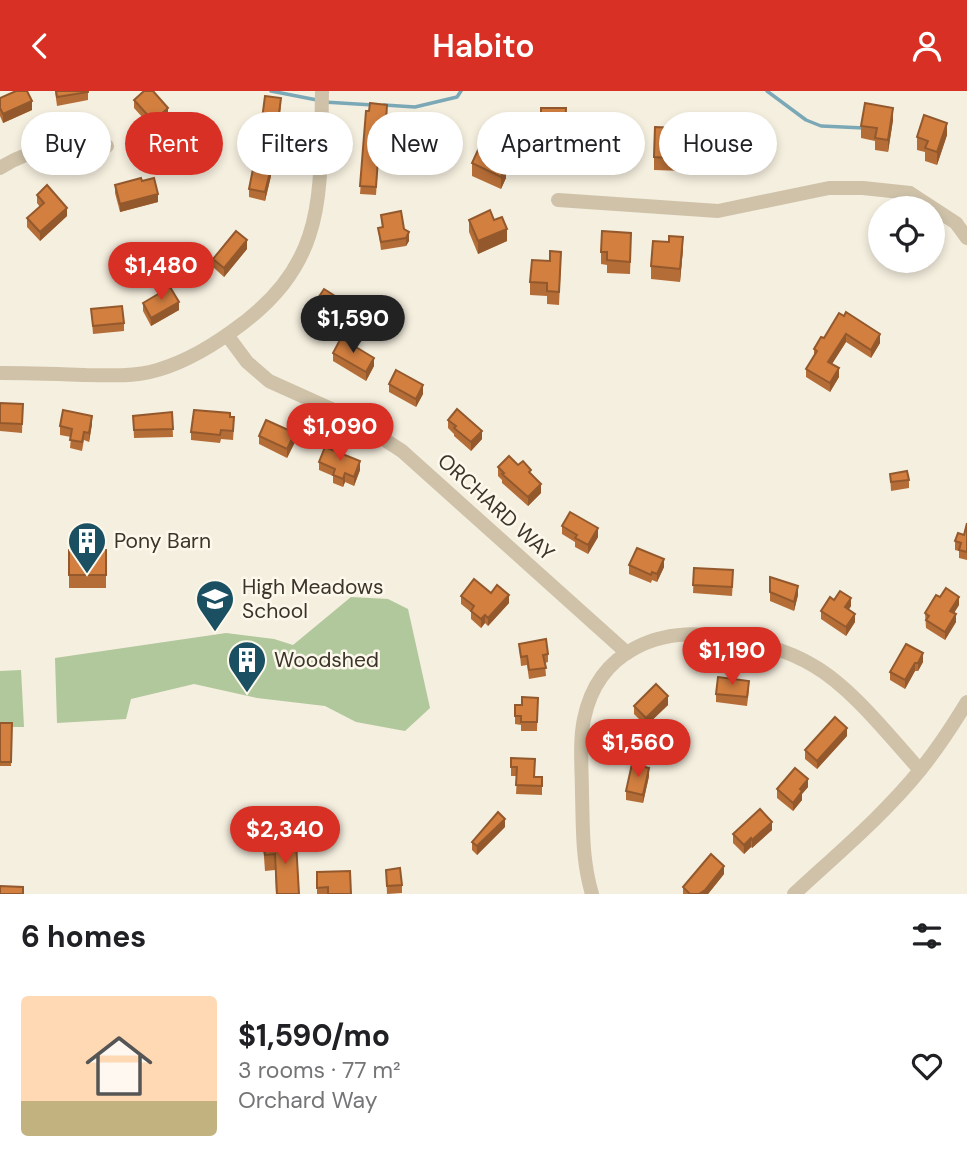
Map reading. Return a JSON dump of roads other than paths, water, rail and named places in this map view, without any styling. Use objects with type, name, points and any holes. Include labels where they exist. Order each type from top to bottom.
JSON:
[{"type":"street","points":[[0,373],[123,376],[149,372],[185,360],[256,315],[278,292],[298,263],[311,233],[320,186],[322,91]]},
{"type":"street","points":[[0,168],[21,158]]},
{"type":"street","points":[[558,200],[718,211],[830,188],[863,188],[910,193],[956,223],[967,238]]},
{"type":"street","name":"ORCHARD WAY","points":[[227,335],[247,362],[268,381],[351,418],[401,451],[626,653]]},
{"type":"street","points":[[592,894],[584,860],[583,841],[584,719],[590,700],[612,666],[626,653],[656,638],[689,633],[754,642],[788,652],[816,666],[841,685],[920,770]]},
{"type":"street","points":[[794,894],[885,809],[920,770],[967,702]]},
{"type":"waterway","points":[[271,91],[317,100]]},
{"type":"waterway","points":[[384,105],[415,107],[457,97],[461,91]]},
{"type":"waterway","points":[[767,91],[806,120],[821,126],[864,128]]},
{"type":"waterway","points":[[324,102],[373,105]]},
{"type":"place","name":"Pony Barn","points":[[87,575]]},
{"type":"place","name":"High Meadows School","points":[[215,633]]},
{"type":"place","name":"Woodshed","points":[[247,694]]}]
